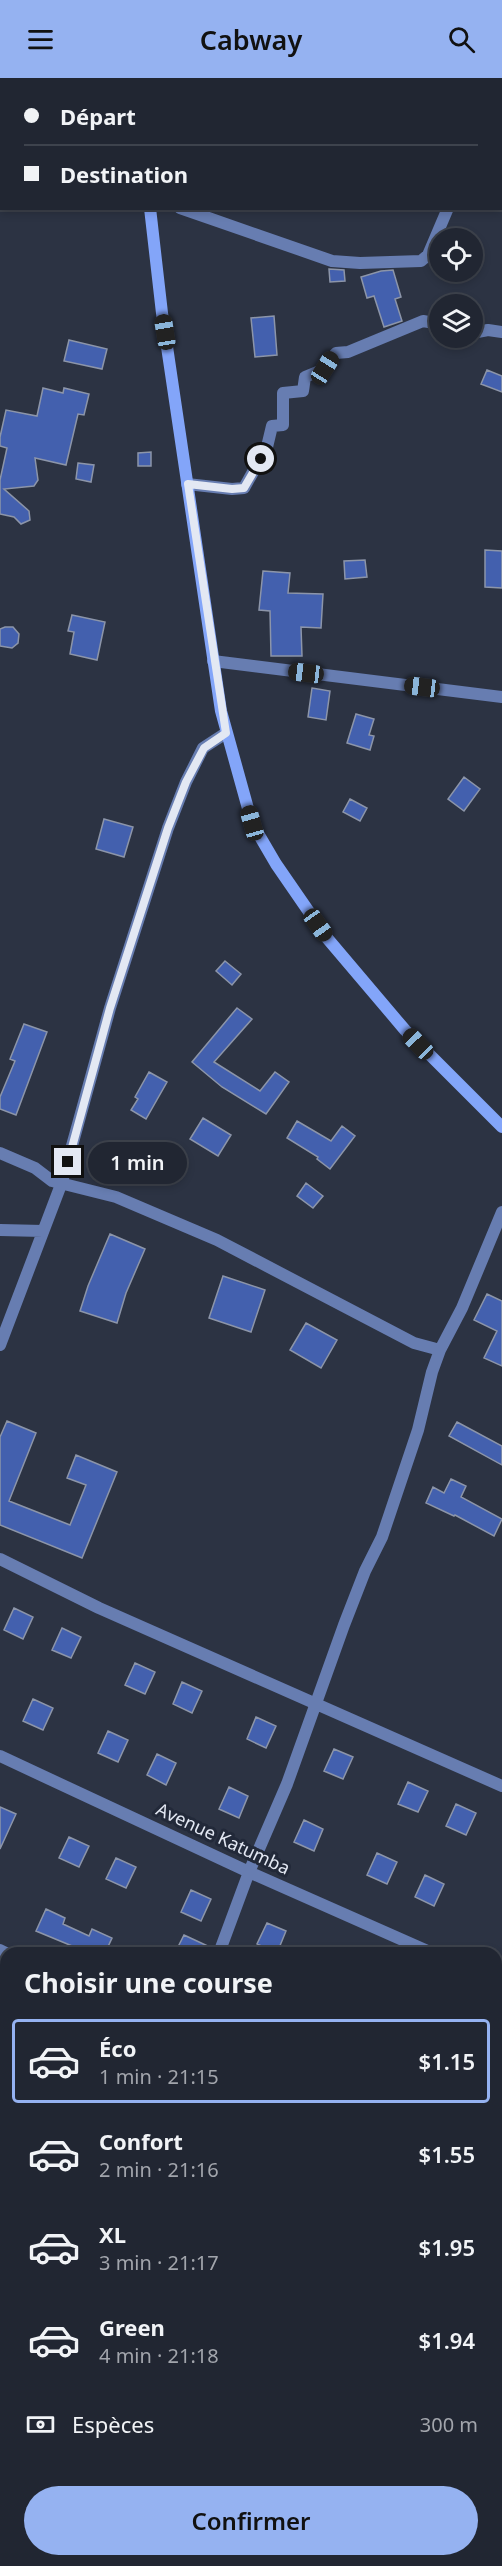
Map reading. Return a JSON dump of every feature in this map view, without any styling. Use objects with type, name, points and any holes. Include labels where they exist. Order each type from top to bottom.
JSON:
[{"type":"street","points":[[150,210],[162,313],[213,661],[226,733],[252,823],[276,864],[327,938],[405,1030],[502,1127]]},
{"type":"street","points":[[186,210],[302,252],[332,261],[360,263],[421,261],[428,255],[447,210]]},
{"type":"street","points":[[188,484],[232,489],[244,488],[267,447],[272,426],[283,424],[283,393],[302,392],[305,377],[321,371],[336,353],[348,352],[423,321],[429,322]]},
{"type":"street","points":[[483,331],[502,332]]},
{"type":"street","points":[[213,661],[502,697]]},
{"type":"street","points":[[0,1345],[62,1182],[110,1008],[168,828],[186,782],[204,748],[226,733]]},
{"type":"street","points":[[0,1153],[35,1168],[52,1181],[116,1197],[185,1226],[300,1282],[414,1343],[440,1350]]},
{"type":"street","points":[[221,1947],[249,1872],[287,1784],[365,1571],[382,1537],[418,1430],[432,1372],[440,1350],[462,1308],[502,1212]]},
{"type":"street","points":[[0,1230],[43,1231]]},
{"type":"street","points":[[0,1559],[99,1608],[502,1786]]},
{"type":"street","name":"Avenue Katumba","points":[[0,1756],[249,1872],[418,1947]]},
{"type":"building","points":[[329,269],[344,270],[345,281],[330,282]]},
{"type":"building","points":[[393,270],[401,297],[395,299],[402,321],[384,327],[374,296],[367,298],[361,277]]},
{"type":"building","points":[[274,316],[277,355],[255,357],[251,318]]},
{"type":"building","points":[[69,340],[107,349],[102,369],[64,361]]},
{"type":"building","points":[[487,370],[502,376],[502,392],[481,384]]},
{"type":"building","points":[[43,388],[63,393],[64,388],[89,394],[84,415],[78,414],[66,465],[35,458],[38,480],[34,486],[4,489],[29,511],[30,520],[21,524],[14,517],[0,514],[0,480],[7,448],[0,446],[0,437],[6,410],[37,416]]},
{"type":"building","points":[[151,452],[151,466],[138,466],[138,453]]},
{"type":"building","points":[[78,463],[94,465],[91,482],[76,479]]},
{"type":"building","points":[[485,550],[502,551],[502,588],[485,587]]},
{"type":"building","points":[[365,560],[367,577],[345,579],[344,561]]},
{"type":"building","points":[[263,571],[290,573],[288,593],[323,594],[321,628],[301,627],[302,656],[271,656],[270,611],[259,610]]},
{"type":"building","points":[[72,615],[105,622],[97,660],[70,654],[74,632],[68,631]]},
{"type":"building","points":[[13,627],[19,634],[18,643],[12,648],[0,646],[0,629]]},
{"type":"building","points":[[312,688],[330,691],[326,720],[308,717]]},
{"type":"building","points":[[356,714],[374,719],[369,735],[374,736],[370,750],[347,743]]},
{"type":"building","points":[[464,777],[480,789],[464,811],[448,799]]},
{"type":"building","points":[[350,799],[367,808],[360,821],[343,812]]},
{"type":"building","points":[[104,819],[133,827],[124,857],[96,849]]},
{"type":"building","points":[[225,961],[241,974],[232,985],[216,971]]},
{"type":"building","points":[[237,1008],[252,1019],[214,1062],[260,1091],[275,1072],[289,1082],[266,1114],[222,1087],[192,1062]]},
{"type":"building","points":[[24,1024],[47,1032],[16,1115],[0,1109],[0,1097],[15,1061],[10,1059]]},
{"type":"building","points":[[149,1072],[167,1082],[146,1119],[131,1110],[138,1099],[135,1097]]},
{"type":"building","points":[[203,1118],[231,1135],[218,1156],[190,1139]]},
{"type":"building","points":[[297,1121],[331,1141],[342,1126],[355,1136],[330,1169],[317,1159],[318,1157],[287,1138]]},
{"type":"building","points":[[306,1183],[323,1196],[313,1208],[297,1196]]},
{"type":"building","points":[[110,1234],[145,1249],[126,1293],[117,1323],[80,1311]]},
{"type":"building","points":[[223,1276],[265,1290],[251,1332],[209,1318]]},
{"type":"building","points":[[487,1294],[502,1301],[502,1366],[484,1358],[497,1331],[474,1320]]},
{"type":"building","points":[[306,1323],[337,1340],[321,1368],[290,1350]]},
{"type":"building","points":[[7,1421],[36,1433],[9,1501],[70,1525],[86,1485],[67,1478],[76,1455],[117,1472],[82,1558],[0,1525],[0,1437]]},
{"type":"building","points":[[457,1422],[502,1446],[502,1465],[449,1436]]},
{"type":"building","points":[[451,1479],[466,1486],[461,1497],[502,1519],[494,1536],[455,1515],[426,1503],[433,1487],[444,1493]]},
{"type":"building","points":[[14,1608],[33,1617],[23,1639],[4,1630]]},
{"type":"building","points":[[62,1628],[81,1637],[71,1658],[52,1650]]},
{"type":"building","points":[[135,1663],[155,1672],[145,1694],[125,1685]]},
{"type":"building","points":[[182,1682],[202,1691],[192,1713],[173,1704]]},
{"type":"building","points":[[33,1699],[53,1708],[43,1730],[23,1721]]},
{"type":"building","points":[[256,1717],[276,1726],[266,1748],[247,1739]]},
{"type":"building","points":[[108,1731],[128,1740],[118,1762],[98,1753]]},
{"type":"building","points":[[334,1749],[353,1757],[343,1779],[324,1771]]},
{"type":"building","points":[[157,1754],[176,1763],[166,1785],[147,1775]]},
{"type":"building","points":[[408,1782],[428,1791],[418,1812],[398,1804]]},
{"type":"building","points":[[229,1787],[248,1796],[239,1818],[219,1809]]},
{"type":"building","points":[[456,1804],[476,1813],[466,1835],[446,1826]]},
{"type":"building","points":[[0,1807],[16,1814],[0,1849]]},
{"type":"building","points":[[304,1820],[323,1829],[314,1851],[294,1842]]},
{"type":"building","points":[[69,1837],[89,1846],[79,1867],[59,1858]]},
{"type":"building","points":[[377,1853],[397,1862],[387,1884],[367,1875]]},
{"type":"building","points":[[116,1858],[136,1867],[126,1888],[106,1879]]},
{"type":"building","points":[[425,1875],[444,1884],[434,1906],[415,1897]]},
{"type":"building","points":[[191,1890],[211,1899],[201,1921],[181,1912]]},
{"type":"building","points":[[46,1909],[65,1918],[63,1924],[89,1936],[92,1929],[112,1938],[108,1947],[75,1947],[36,1931]]},
{"type":"building","points":[[267,1923],[286,1931],[279,1947],[264,1947],[257,1944]]},
{"type":"building","points":[[184,1935],[210,1947],[178,1947]]},
{"type":"route","points":[[68,1162],[110,1008],[168,828],[186,782],[204,748],[226,733],[213,661],[188,484],[232,489],[244,488],[261,459]]}]
